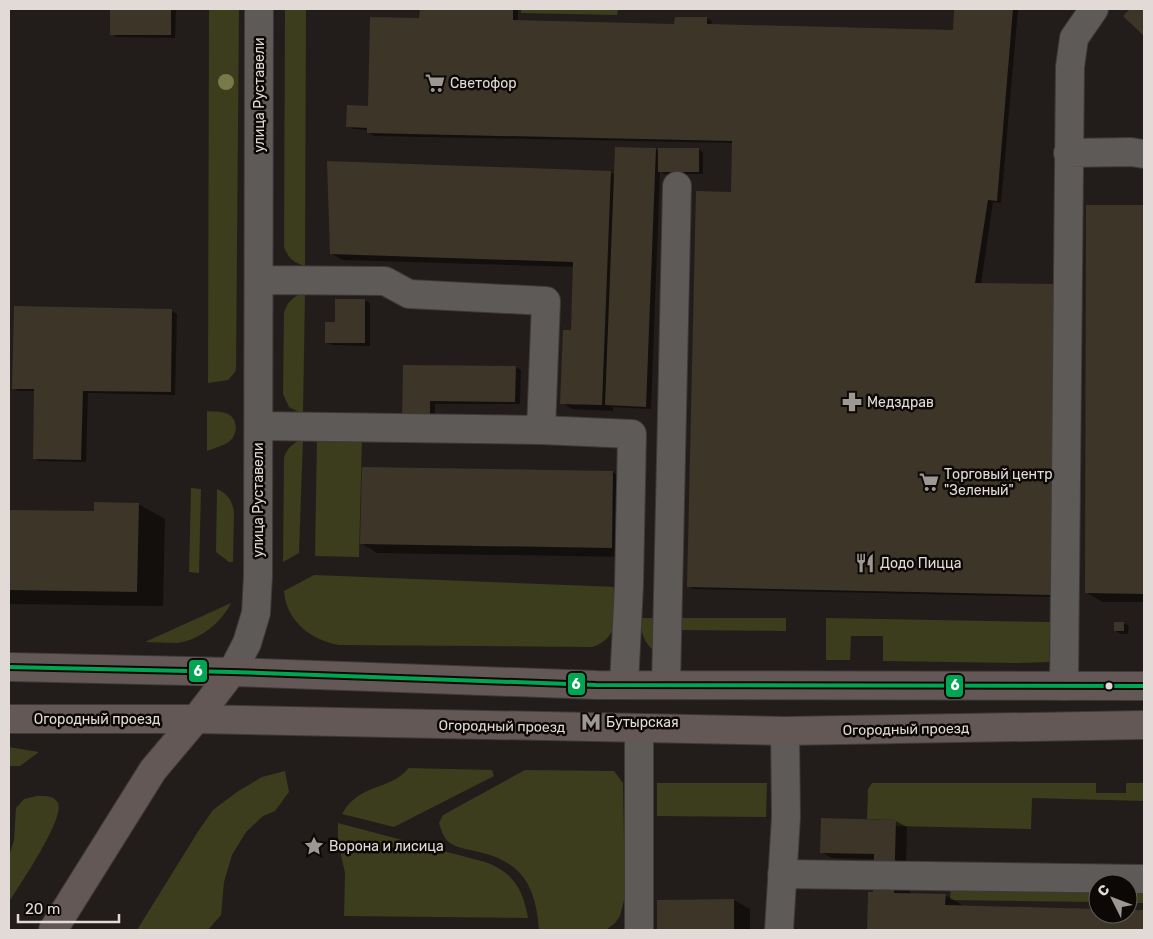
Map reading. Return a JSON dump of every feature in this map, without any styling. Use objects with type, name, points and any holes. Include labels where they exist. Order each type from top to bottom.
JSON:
[{"type":"main road","points":[[9,667],[232,672],[586,685],[1144,686]]},
{"type":"main road","name":"улица Руставели","points":[[53,930],[153,770],[232,672]]},
{"type":"main road","name":"Огородный проезд","points":[[9,718],[196,719],[785,731],[1144,725]]},
{"type":"street","name":"улица Руставели","points":[[232,672],[247,643],[256,613],[258,576],[259,9]]},
{"type":"street","points":[[1064,686],[1070,68],[1074,38],[1094,9]]},
{"type":"street","points":[[1068,153],[1130,152],[1144,154]]},
{"type":"street","points":[[666,685],[677,186]]},
{"type":"street","points":[[260,280],[385,281],[409,294],[546,302],[541,430]]},
{"type":"street","points":[[259,426],[541,430],[632,434],[629,585],[624,684]]},
{"type":"street","points":[[639,729],[639,930]]},
{"type":"street","points":[[779,930],[786,817],[785,731]]},
{"type":"street","points":[[782,874],[1144,879]]},
{"type":"green space","points":[[209,9],[239,9],[236,368],[228,380],[208,383]]},
{"type":"green space","points":[[285,9],[306,9],[305,266],[292,260],[284,247]]},
{"type":"green space","points":[[521,9],[618,9],[617,15],[521,13]]},
{"type":"green space","points":[[305,293],[303,414],[289,407],[283,394],[284,313],[292,300],[298,295]]},
{"type":"green space","points":[[207,411],[221,412],[231,416],[234,419],[236,431],[230,441],[207,451]]},
{"type":"green space","points":[[317,438],[362,439],[359,557],[315,556]]},
{"type":"green space","points":[[303,439],[299,553],[283,562],[284,458],[291,446]]},
{"type":"green space","points":[[191,488],[201,489],[199,573],[189,572]]},
{"type":"green space","points":[[217,489],[227,495],[234,512],[233,562],[229,562],[216,552]]},
{"type":"green space","points":[[314,575],[617,587],[615,623],[608,637],[592,647],[339,645],[310,634],[295,620],[286,602],[284,591]]},
{"type":"green space","points":[[231,603],[215,624],[193,639],[176,643],[145,642]]},
{"type":"green space","points":[[641,618],[659,618],[654,651],[643,636]]},
{"type":"green space","points":[[677,618],[786,618],[786,631],[677,630]]},
{"type":"green space","points":[[826,618],[1050,622],[1049,662],[883,661],[883,636],[851,636],[850,660],[826,660]]},
{"type":"green space","points":[[9,747],[39,752],[20,766],[9,766]]},
{"type":"green space","points":[[409,768],[492,770],[494,776],[394,827],[342,814],[357,797],[401,776]]},
{"type":"green space","points":[[525,770],[614,771],[623,783],[625,896],[620,916],[606,930],[539,930],[535,903],[531,891],[526,881],[518,872],[509,864],[497,858],[454,845],[443,834],[439,823],[443,815]]},
{"type":"green space","points":[[285,771],[289,792],[275,811],[263,816],[246,832],[232,855],[224,882],[221,915],[208,930],[137,930],[213,810],[237,792],[262,777]]},
{"type":"green space","points":[[657,783],[767,783],[766,817],[657,816]]},
{"type":"green space","points":[[872,783],[1096,783],[1096,793],[1126,793],[1126,783],[1144,783],[1144,801],[1032,798],[1031,829],[896,826],[896,820],[867,819],[868,789]]},
{"type":"green space","points":[[49,796],[58,803],[55,823],[31,868],[9,902],[9,856],[14,840],[16,808],[24,799]]},
{"type":"green space","points":[[338,823],[495,866],[510,876],[520,890],[528,918],[344,916],[345,873],[338,842]]},
{"type":"green space","points":[[951,888],[1088,890],[1088,902],[950,900]]},
{"type":"green space","points":[[1138,890],[1144,890],[1144,903],[1138,903]]},
{"type":"building","points":[[110,9],[171,9],[171,35],[110,35]]},
{"type":"building","points":[[420,9],[513,9],[513,20],[674,24],[675,17],[707,17],[707,24],[953,30],[954,9],[1013,9],[997,201],[988,200],[975,283],[1058,284],[1051,595],[687,587],[696,191],[731,192],[732,141],[367,133],[367,128],[346,127],[347,105],[368,106],[370,17],[419,18]]},
{"type":"building","points":[[1130,9],[1144,9],[1144,36],[1123,16]]},
{"type":"building","points":[[615,147],[656,148],[646,407],[605,405]]},
{"type":"building","points":[[658,148],[699,148],[699,172],[658,172]]},
{"type":"building","points":[[327,161],[611,171],[602,405],[560,404],[563,330],[571,330],[573,262],[330,254]]},
{"type":"building","points":[[1086,205],[1144,205],[1144,594],[1085,593]]},
{"type":"building","points":[[335,299],[365,299],[365,343],[325,343],[325,322],[335,322]]},
{"type":"building","points":[[14,306],[172,309],[171,392],[83,391],[81,460],[33,459],[34,389],[12,389]]},
{"type":"building","points":[[403,365],[516,366],[515,402],[430,401],[430,418],[402,418]]},
{"type":"building","points":[[362,467],[613,471],[612,548],[360,544]]},
{"type":"building","points":[[94,502],[139,503],[137,592],[9,590],[9,510],[94,511]]},
{"type":"building","points":[[1114,622],[1124,622],[1124,631],[1114,631]]},
{"type":"building","points":[[821,818],[896,820],[894,893],[946,894],[945,905],[1088,909],[1088,924],[1138,924],[1138,910],[1144,910],[1144,930],[867,930],[868,892],[873,892],[874,854],[820,853]]},
{"type":"building","points":[[734,899],[734,930],[657,930],[657,900]]},
{"type":"transit line","name":"6","points":[[9,667],[232,672],[596,685],[1144,686]]},
{"type":"place","name":"Светофор","points":[[435,83]]},
{"type":"place","name":"Медздрав","points":[[852,402]]},
{"type":"place","name":"Торговый центр \"Зеленый\"","points":[[929,482]]},
{"type":"place","name":"Додо Пицца","points":[[865,563]]},
{"type":"place","name":"Бутырская","points":[[591,722]]},
{"type":"place","name":"Ворона и лисица","points":[[314,846]]}]
